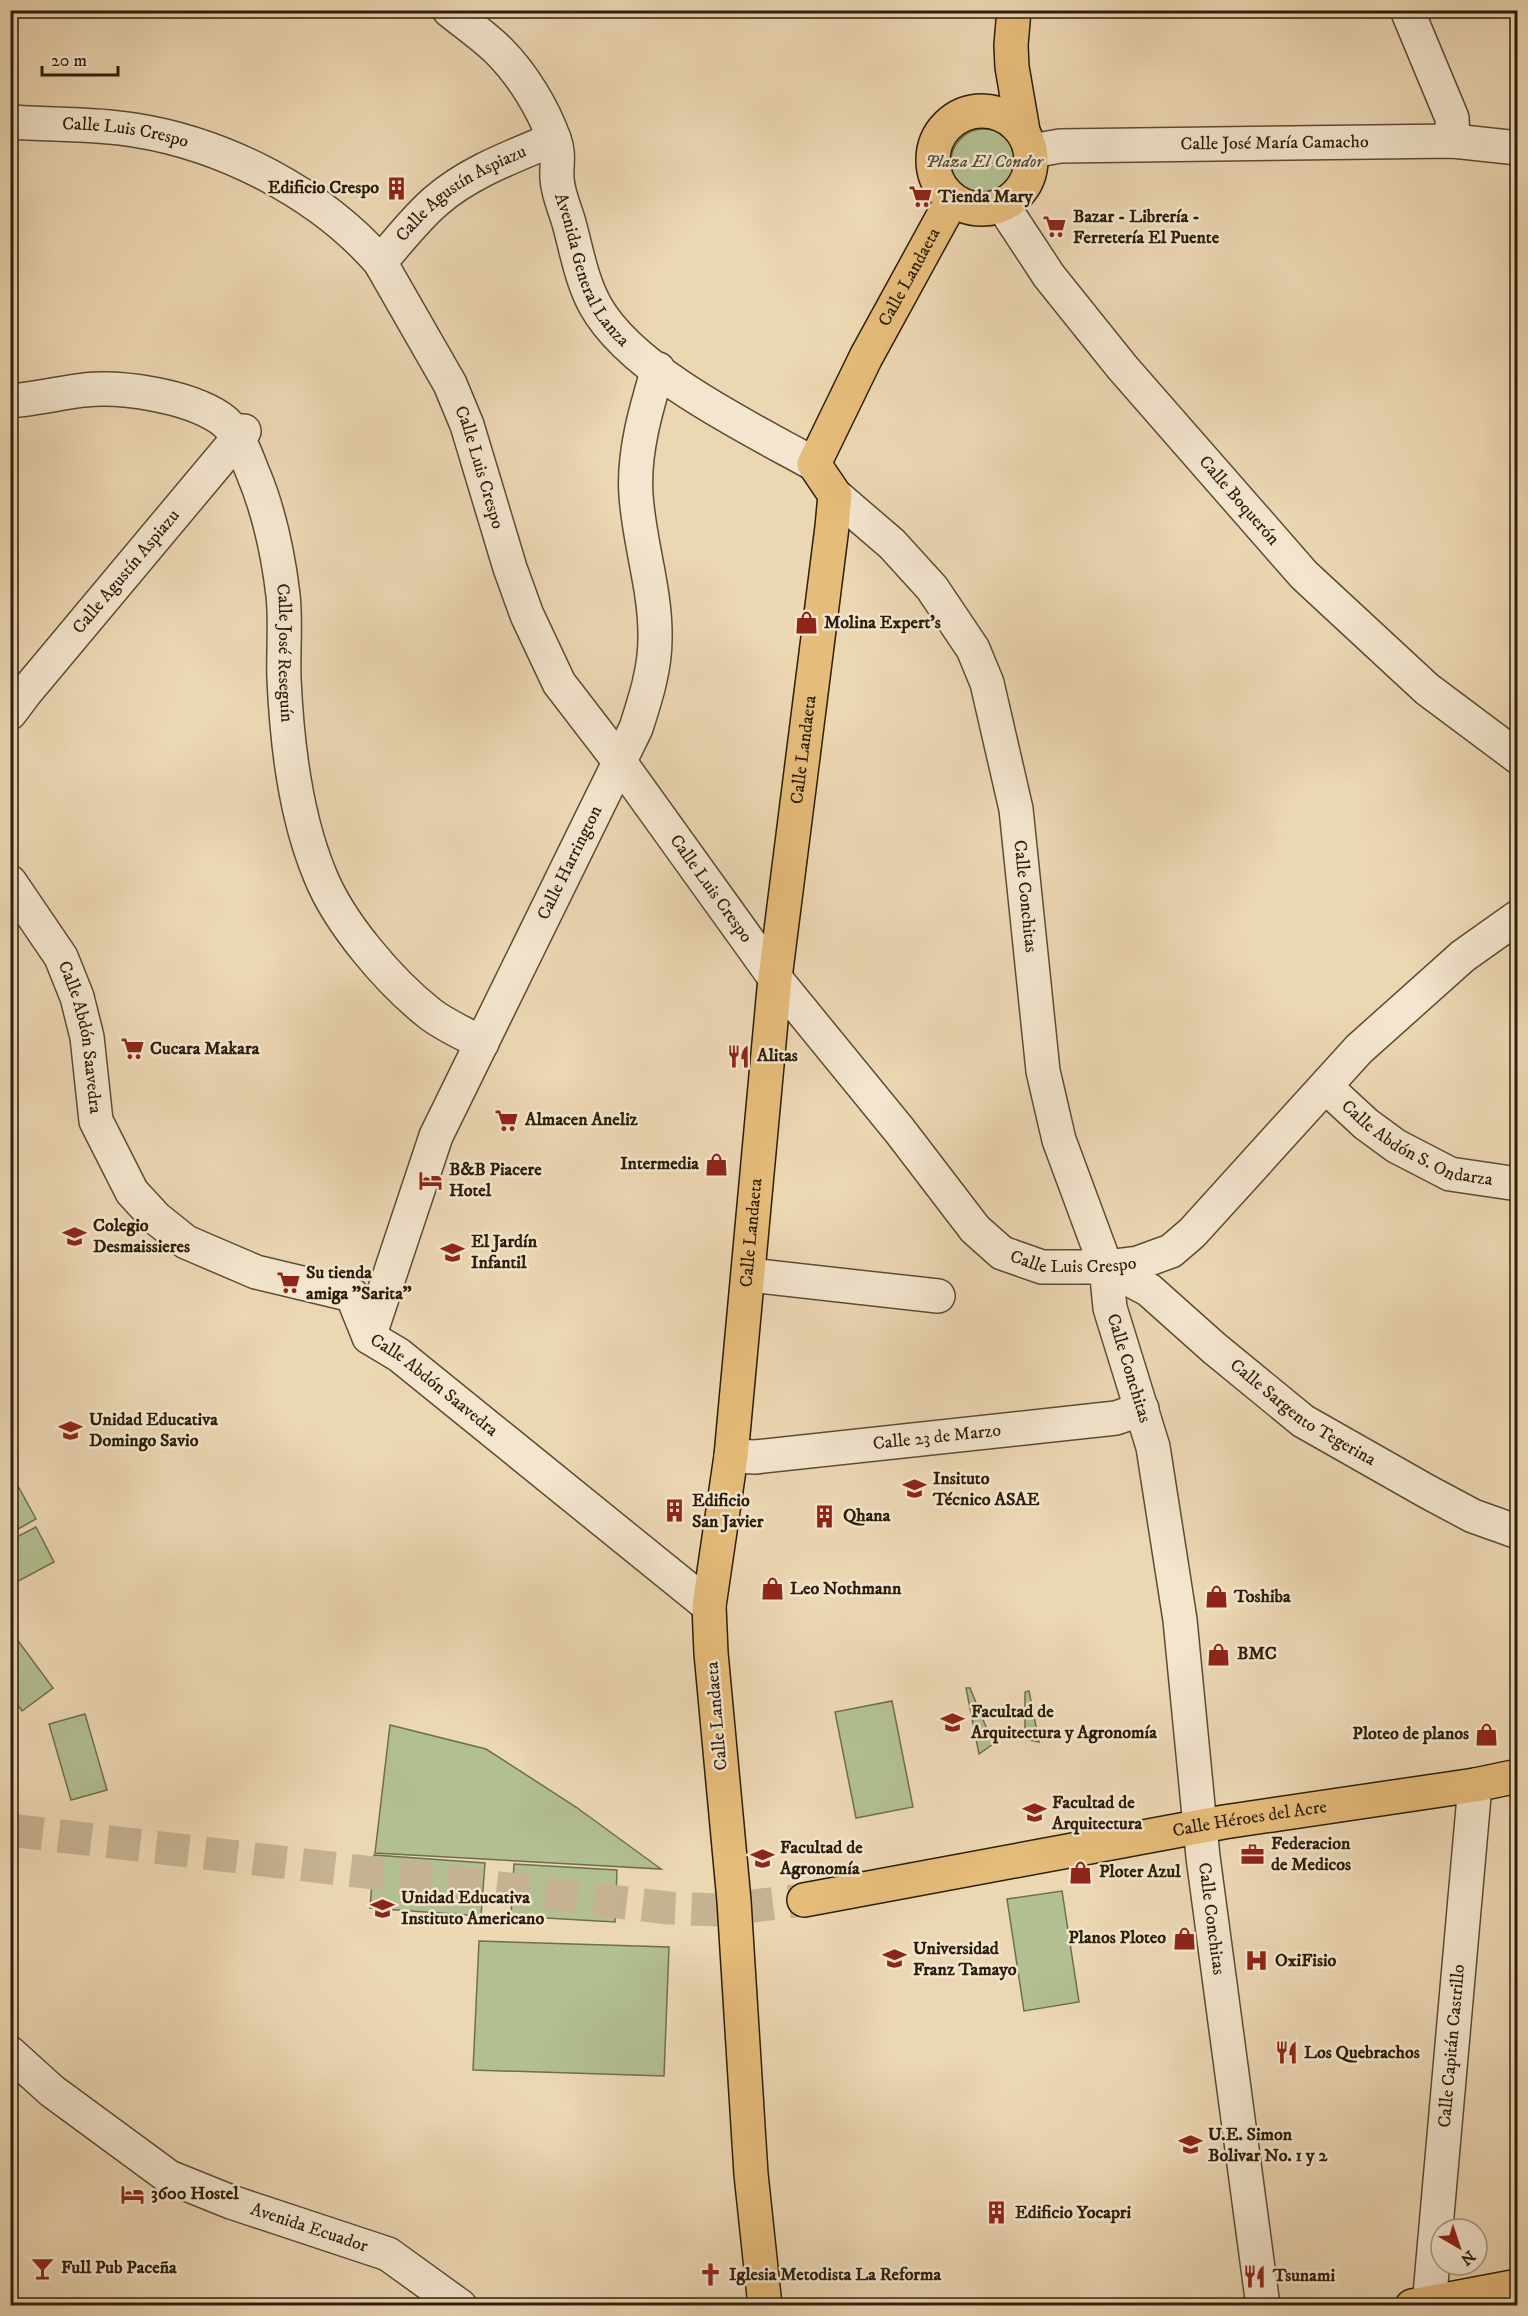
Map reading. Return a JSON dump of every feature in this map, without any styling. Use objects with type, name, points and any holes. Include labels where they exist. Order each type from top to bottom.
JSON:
[{"type":"main road","points":[[1011,45],[991,83],[979,100],[946,126],[935,144],[932,164],[938,184],[952,200],[968,208],[986,210],[1003,206],[1017,197],[1027,184],[1032,168],[1015,88],[1011,45],[1014,10]]},
{"type":"main road","points":[[964,114],[985,110],[1007,117],[1027,141]]},
{"type":"main road","name":"Calle Landaeta","points":[[814,464],[866,357],[952,200]]},
{"type":"main road","points":[[814,464],[835,495]]},
{"type":"main road","name":"Calle Landaeta","points":[[765,2306],[751,2174],[734,1901],[711,1653],[709,1606],[731,1456],[775,978],[835,495]]},
{"type":"main road","name":"Calle Héroes del Acre","points":[[804,1900],[1201,1827],[1474,1785],[1518,1776]]},
{"type":"main road","points":[[1423,2305],[1518,2286]]},
{"type":"street","name":"Avenida General Lanza","points":[[449,10],[499,51],[530,90],[554,139],[559,159],[557,179],[578,266],[595,305],[618,337],[703,401],[814,464]]},
{"type":"street","points":[[1407,10],[1452,118],[1453,141]]},
{"type":"street","name":"Calle Luis Crespo","points":[[10,122],[90,125],[135,130],[232,157],[280,182],[321,209],[350,232],[380,262],[450,384],[467,425],[527,615],[559,683],[619,761],[775,978],[900,1131],[975,1229],[1002,1253],[1042,1267],[1106,1267],[1138,1263],[1171,1251],[1192,1233],[1359,1049],[1463,957],[1518,917]]},
{"type":"street","name":"Calle Agustín Aspiazu","points":[[380,262],[424,213],[453,188],[509,158],[554,139]]},
{"type":"street","name":"Calle José María Camacho","points":[[1027,141],[1060,146],[1453,141],[1518,148]]},
{"type":"street","name":"Calle Boquerón","points":[[1003,206],[1049,276],[1122,368],[1304,574],[1427,689],[1518,757]]},
{"type":"street","name":"Calle Harrington","points":[[369,1337],[436,1136],[636,728],[648,690],[655,641],[653,600],[636,494],[639,445],[658,369]]},
{"type":"street","name":"Calle José Reseguín","points":[[10,401],[86,390],[124,390],[176,399],[220,418],[241,434],[272,529],[283,596],[284,680],[292,770],[308,841],[320,877],[342,915],[375,962],[430,1014],[482,1043]]},
{"type":"street","name":"Calle Agustín Aspiazu","points":[[10,713],[241,434]]},
{"type":"street","name":"Calle Conchitas","points":[[835,495],[892,544],[932,588],[973,648],[987,683],[1016,809],[1043,1071],[1059,1140],[1106,1267],[1110,1308],[1153,1447],[1180,1620],[1201,1827],[1263,2306]]},
{"type":"street","name":"Calle Abdón Saavedra","points":[[10,882],[61,957],[77,998],[87,1037],[96,1121],[132,1192],[156,1218],[178,1236],[238,1266],[279,1279],[352,1295],[369,1337],[399,1355],[709,1606]]},
{"type":"street","name":"Calle Abdón S. Ondarza","points":[[1326,1087],[1366,1124],[1396,1146],[1450,1174],[1518,1184]]},
{"type":"street","name":"Calle Sargento Tegerina","points":[[1106,1267],[1149,1290],[1214,1348],[1303,1421],[1384,1469],[1446,1502],[1496,1526],[1518,1532]]},
{"type":"street","points":[[749,1275],[938,1296]]},
{"type":"street","name":"Calle 23 de Marzo","points":[[731,1456],[755,1457],[1116,1418],[1142,1409]]},
{"type":"street","name":"Calle Capitán Castrillo","points":[[1423,2305],[1474,1785]]},
{"type":"street","name":"Avenida Ecuador","points":[[10,2053],[52,2091],[169,2176],[231,2202],[388,2254],[460,2306]]},
{"type":"green space","name":"Plaza El Condor","points":[[984,129],[997,132],[1007,139],[1014,149],[1017,162],[1014,175],[1007,185],[997,192],[984,195],[971,192],[961,185],[954,175],[951,162],[954,149],[961,139],[971,132]]},
{"type":"green space","points":[[12,1475],[36,1519],[11,1533],[10,1476]]},
{"type":"green space","points":[[36,1527],[54,1562],[11,1585],[11,1540]]},
{"type":"green space","points":[[10,1630],[53,1688],[22,1711],[11,1695]]},
{"type":"green space","points":[[966,1688],[970,1688],[993,1744],[979,1754]]},
{"type":"green space","points":[[1029,1691],[1039,1742],[1025,1739],[1025,1692]]},
{"type":"green space","points":[[892,1701],[913,1807],[856,1818],[835,1712]]},
{"type":"green space","points":[[85,1714],[107,1790],[71,1800],[49,1724]]},
{"type":"green space","points":[[390,1725],[486,1749],[576,1807],[661,1869],[375,1853]]},
{"type":"green space","points":[[374,1855],[485,1863],[481,1916],[370,1908]]},
{"type":"green space","points":[[514,1864],[617,1870],[615,1922],[511,1916]]},
{"type":"green space","points":[[1062,1891],[1079,2002],[1024,2011],[1007,1899]]},
{"type":"green space","points":[[479,1941],[669,1947],[664,2076],[473,2070]]},
{"type":"tunnel","points":[[10,1830],[669,1908],[718,1910],[804,1900]]},
{"type":"place","name":"Edificio Crespo","points":[[397,188]]},
{"type":"place","name":"Tienda Mary","points":[[920,197]]},
{"type":"place","name":"Bazar - Librería - Ferretería El Puente","points":[[1055,227]]},
{"type":"place","name":"Molina Expert's","points":[[806,623]]},
{"type":"place","name":"Cucara Makara","points":[[132,1049]]},
{"type":"place","name":"Alitas","points":[[739,1056]]},
{"type":"place","name":"Almacen Aneliz","points":[[507,1120]]},
{"type":"place","name":"Intermedia","points":[[717,1164]]},
{"type":"place","name":"B&B Piacere Hotel","points":[[431,1180]]},
{"type":"place","name":"Colegio Desmaissieres","points":[[75,1236]]},
{"type":"place","name":"El Jardín Infantil","points":[[453,1252]]},
{"type":"place","name":"Su tienda amiga \"Sarita\"","points":[[288,1283]]},
{"type":"place","name":"Unidad Educativa Domingo Savio","points":[[71,1430]]},
{"type":"place","name":"Insituto Técnico ASAE","points":[[915,1489]]},
{"type":"place","name":"Edificio San Javier","points":[[674,1511]]},
{"type":"place","name":"Qhana","points":[[825,1516]]},
{"type":"place","name":"Leo Nothmann","points":[[772,1589]]},
{"type":"place","name":"Toshiba","points":[[1216,1597]]},
{"type":"place","name":"BMC","points":[[1219,1654]]},
{"type":"place","name":"Facultad de Arquitectura y Agronomía","points":[[953,1722]]},
{"type":"place","name":"Ploteo de planos","points":[[1487,1734]]},
{"type":"place","name":"Facultad de Arquitectura","points":[[1034,1813]]},
{"type":"place","name":"Federacion de Medicos","points":[[1253,1854]]},
{"type":"place","name":"Facultad de Agronomía","points":[[762,1858]]},
{"type":"place","name":"Ploter Azul","points":[[1081,1872]]},
{"type":"place","name":"Unidad Educativa Instituto Americano","points":[[383,1908]]},
{"type":"place","name":"Planos Ploteo","points":[[1184,1938]]},
{"type":"place","name":"Universidad Franz Tamayo","points":[[895,1959]]},
{"type":"place","name":"OxiFisio","points":[[1257,1961]]},
{"type":"place","name":"Los Quebrachos","points":[[1286,2053]]},
{"type":"place","name":"U.E. Simon Bolivar No. 1 y 2","points":[[1190,2145]]},
{"type":"place","name":"3600 Hostel","points":[[133,2194]]},
{"type":"place","name":"Edificio Yocapri","points":[[997,2213]]},
{"type":"place","name":"Full Pub Paceña","points":[[43,2268]]},
{"type":"place","name":"Iglesia Metodista La Reforma","points":[[711,2275]]},
{"type":"place","name":"Tsunami","points":[[1255,2276]]}]
